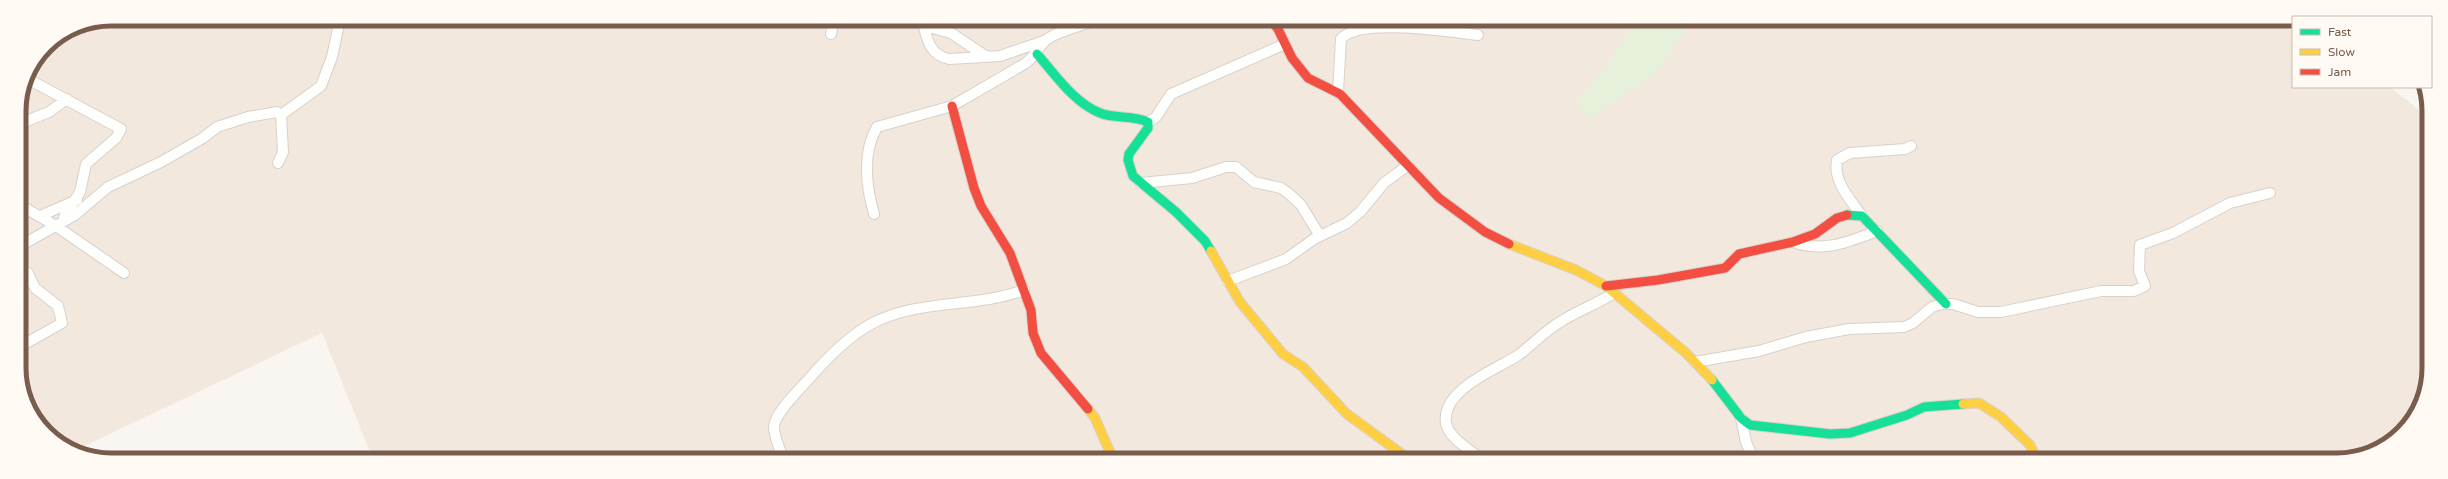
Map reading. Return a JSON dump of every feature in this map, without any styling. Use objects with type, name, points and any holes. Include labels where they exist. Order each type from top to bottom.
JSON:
[{"type":"street","points":[[278,163],[283,152],[281,115],[289,107],[316,92],[324,84],[338,26]]},
{"type":"street","points":[[831,34],[833,26]]},
{"type":"street","points":[[924,26],[934,53],[943,58],[986,58],[1006,56],[1030,44],[1044,41],[1078,26]]},
{"type":"street","points":[[931,26],[951,33],[986,58]]},
{"type":"street","points":[[1278,26],[1296,65],[1306,77],[1338,92],[1407,166],[1442,200],[1491,237],[1576,270],[1610,289],[1695,362],[1741,418],[1754,427],[1837,434],[1865,429],[1924,407],[1979,403],[2001,417],[2030,446],[2034,453]]},
{"type":"street","points":[[1338,92],[1341,39],[1345,34],[1384,26]]},
{"type":"street","points":[[1434,26],[1478,35]]},
{"type":"street","points":[[874,214],[867,175],[874,132],[877,127],[952,106],[1037,54],[1044,41]]},
{"type":"street","points":[[1148,122],[1157,117],[1166,98],[1171,94],[1285,44]]},
{"type":"street","points":[[1037,54],[1089,107],[1101,113],[1141,118],[1148,122]]},
{"type":"street","points":[[32,81],[67,99],[96,118],[121,129],[116,138],[86,164],[86,172],[80,199],[56,226]]},
{"type":"street","points":[[26,121],[49,112],[67,99]]},
{"type":"street","points":[[952,106],[981,206],[1010,253],[1024,290],[1030,310],[1033,333],[1041,353],[1094,418],[1109,453]]},
{"type":"street","points":[[26,243],[75,215],[108,187],[161,162],[217,127],[248,117],[277,112],[281,115]]},
{"type":"street","points":[[1148,122],[1148,128],[1129,154],[1128,160],[1133,176],[1176,212],[1205,241],[1240,302],[1283,354],[1303,367],[1346,414],[1400,453]]},
{"type":"street","points":[[1911,146],[1905,149],[1850,153],[1837,160],[1835,165],[1837,177],[1862,216],[1946,304]]},
{"type":"street","points":[[1228,281],[1286,258],[1320,236],[1347,223],[1360,212],[1384,183],[1407,166]]},
{"type":"street","points":[[1141,183],[1192,178],[1226,167],[1236,167],[1254,182],[1281,188],[1288,193],[1301,205],[1320,236]]},
{"type":"street","points":[[1695,362],[1758,351],[1806,337],[1842,330],[1904,327],[1913,323],[1932,307],[1946,304],[1988,313],[2101,292],[2139,290],[2145,286],[2139,272],[2140,245],[2173,233],[2230,203],[2270,193]]},
{"type":"street","points":[[40,216],[80,199]]},
{"type":"street","points":[[26,208],[56,226],[124,273]]},
{"type":"street","points":[[1474,453],[1458,439],[1446,424],[1446,408],[1454,396],[1490,369],[1515,357],[1563,320],[1598,304],[1610,289],[1726,268],[1739,254],[1793,242],[1815,234],[1837,218],[1845,215],[1862,216]]},
{"type":"street","points":[[1793,242],[1812,250],[1821,250],[1877,231]]},
{"type":"street","points":[[26,272],[36,288],[58,306],[62,323],[26,343]]},
{"type":"street","points":[[781,453],[774,426],[779,414],[843,345],[872,324],[886,318],[930,308],[985,303],[1006,298],[1024,290]]},
{"type":"street","points":[[1741,418],[1746,442],[1751,453]]},
{"type":"shaded area","points":[[106,26],[1630,26],[1607,65],[1575,102],[1657,73],[1689,26],[2292,26],[2292,88],[2391,88],[2422,112],[2422,368],[2419,390],[2408,415],[2393,432],[2374,444],[2359,450],[2342,453],[371,453],[322,333],[82,447],[64,439],[47,424],[37,410],[29,390],[26,373],[26,106],[29,89],[37,69],[51,51],[69,37],[84,31]]},
{"type":"green space","points":[[1630,26],[1689,26],[1657,73],[1589,120],[1575,102],[1607,65]]},
{"type":"traffic: fast","points":[[1037,54],[1058,78],[1092,109],[1100,113],[1136,118],[1148,122],[1148,128],[1129,154],[1128,160],[1133,176],[1176,212],[1205,241],[1211,251]]},
{"type":"traffic: fast","points":[[1847,215],[1862,216],[1946,304]]},
{"type":"traffic: fast","points":[[1712,380],[1741,418],[1750,425],[1830,434],[1850,433],[1907,415],[1924,407],[1963,404]]},
{"type":"traffic: slow","points":[[1509,244],[1576,270],[1606,286],[1686,353],[1712,380]]},
{"type":"traffic: slow","points":[[1211,251],[1240,302],[1283,354],[1303,367],[1347,414],[1400,453]]},
{"type":"traffic: slow","points":[[1963,404],[1979,403],[2001,417],[2030,445],[2034,453]]},
{"type":"traffic: slow","points":[[1088,409],[1095,418],[1110,453]]},
{"type":"traffic: jam","points":[[1276,26],[1292,58],[1308,78],[1340,94],[1418,178],[1462,217],[1485,232],[1509,244]]},
{"type":"traffic: jam","points":[[952,106],[974,188],[981,206],[1010,253],[1031,310],[1033,333],[1041,353],[1088,409]]},
{"type":"traffic: jam","points":[[1606,286],[1658,280],[1725,268],[1739,254],[1793,242],[1815,234],[1837,218],[1847,215]]}]
